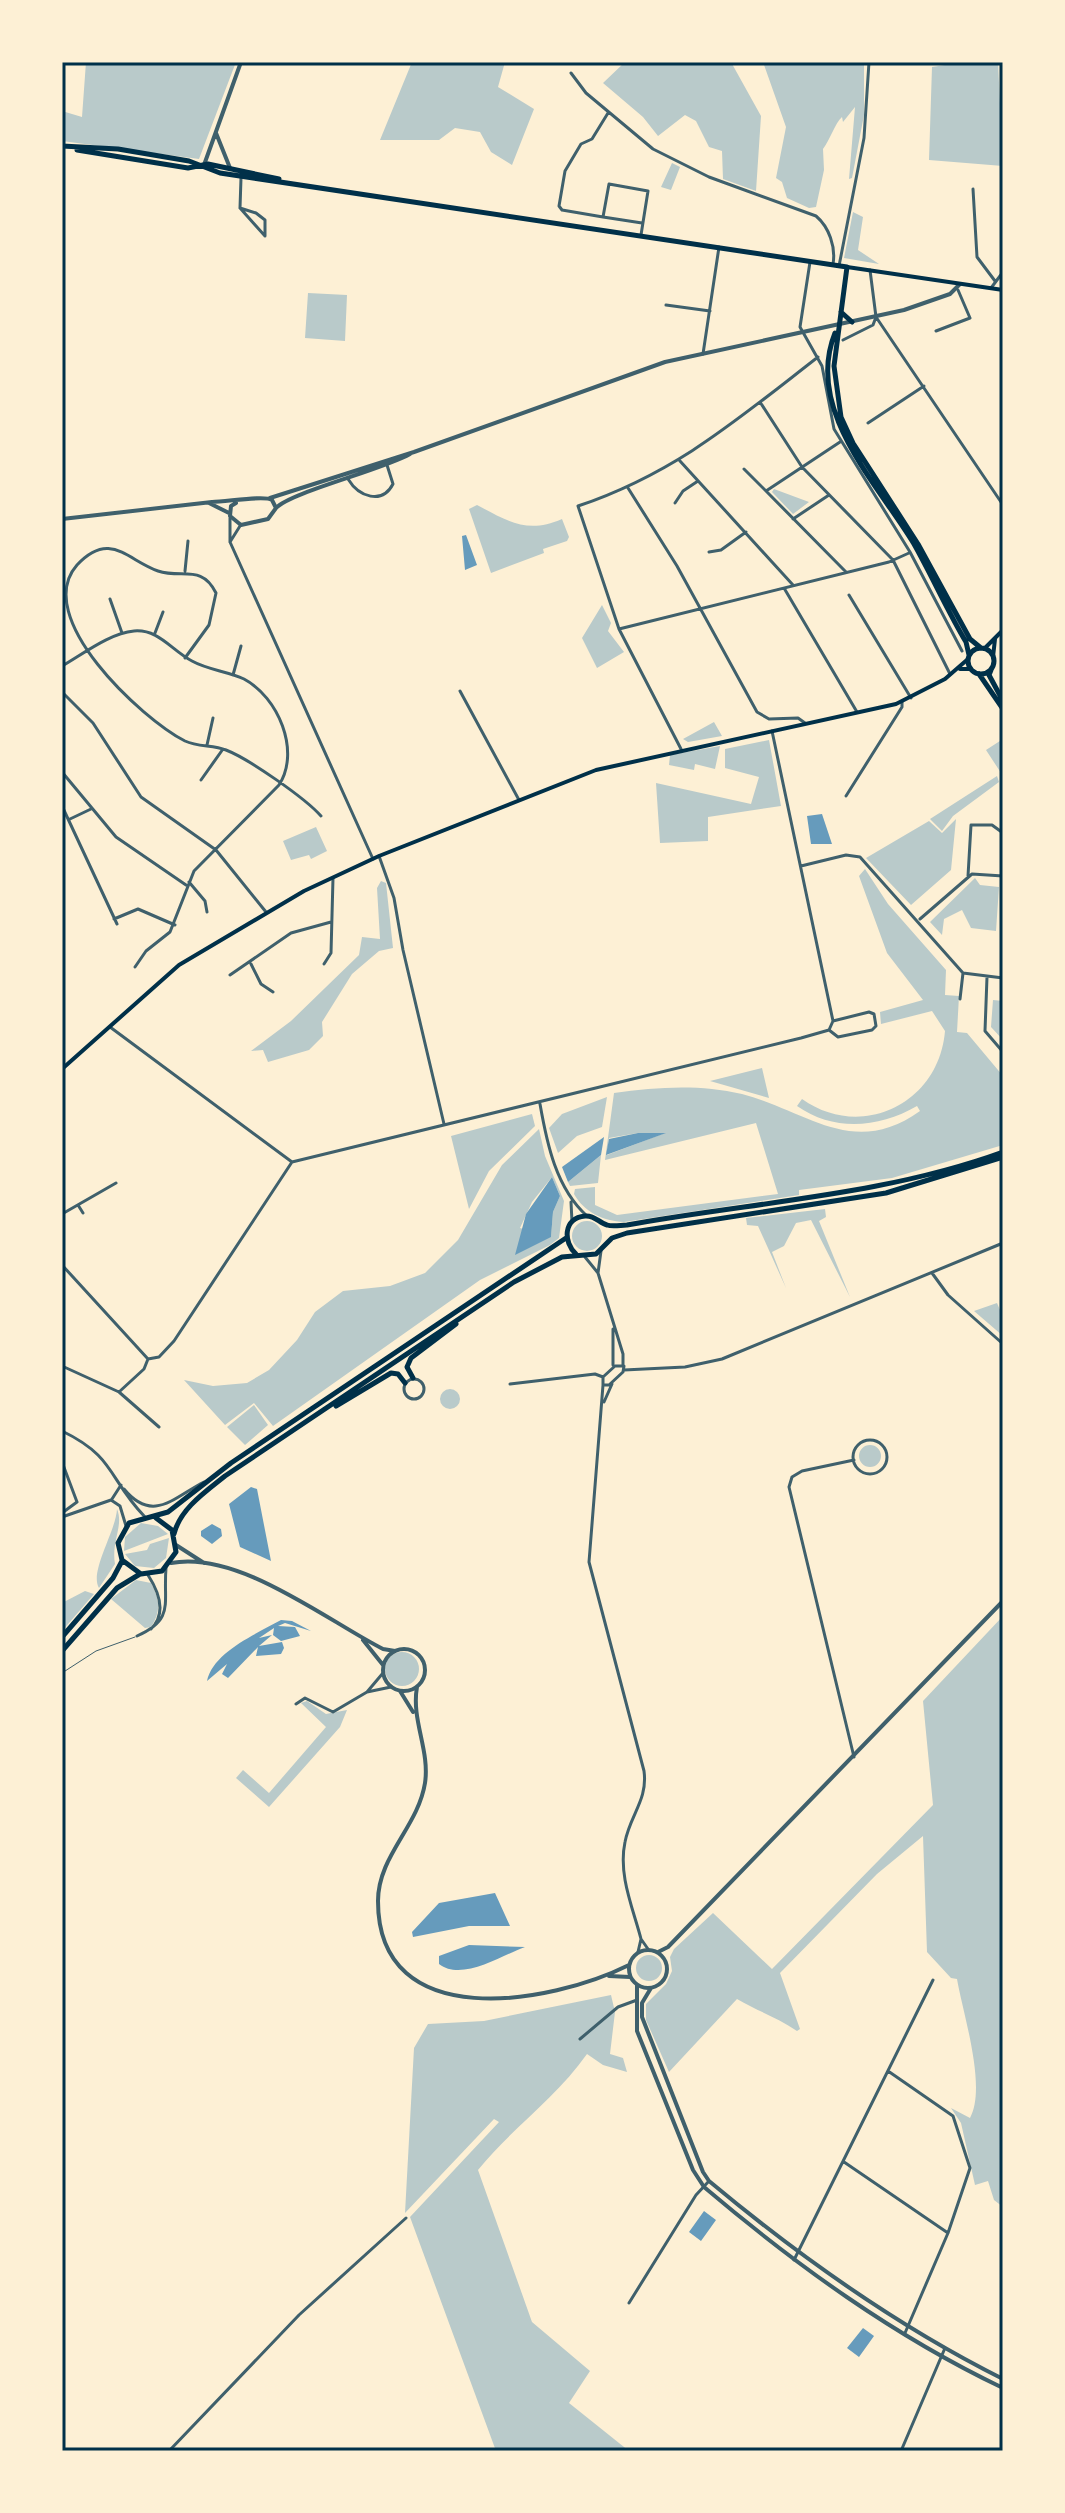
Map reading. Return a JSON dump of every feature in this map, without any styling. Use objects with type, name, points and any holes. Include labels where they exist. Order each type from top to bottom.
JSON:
[{"type":"main road","points":[[62,146],[118,149],[288,182],[870,270],[959,287],[1003,290]]},
{"type":"main road","points":[[203,167],[208,164],[242,174]]},
{"type":"main road","points":[[840,266],[834,386],[848,433],[918,544],[970,639],[993,657]]},
{"type":"main road","points":[[840,311],[852,322]]},
{"type":"main road","points":[[839,325],[832,342],[829,378],[834,408],[846,439],[914,545],[966,642],[971,669]]},
{"type":"main road","points":[[62,1069],[162,979],[266,913],[333,878],[596,770],[902,702],[958,669],[968,657],[1003,630]]},
{"type":"main road","points":[[995,639],[989,675],[1003,701]]},
{"type":"main road","points":[[978,674],[992,668]]},
{"type":"main road","points":[[958,669],[971,669],[978,674],[1003,709]]},
{"type":"main road","points":[[156,1518],[207,1480],[566,1238],[571,1222],[587,1216],[603,1225],[627,1225],[904,1182],[1003,1155]]},
{"type":"main road","points":[[62,1651],[128,1579],[168,1566],[176,1545],[174,1534],[184,1513],[208,1489],[489,1298],[555,1260],[601,1251],[606,1243],[617,1236],[645,1230],[895,1191],[1003,1155]]},
{"type":"main road","points":[[603,1225],[606,1243]]},
{"type":"main road","points":[[566,1238],[581,1255]]},
{"type":"main road","points":[[413,1378],[407,1367],[411,1358],[489,1298]]},
{"type":"main road","points":[[293,1431],[391,1373],[398,1374],[405,1383]]},
{"type":"main road","points":[[144,1574],[122,1560],[118,1543],[126,1526],[145,1517],[156,1518],[174,1534]]},
{"type":"main road","points":[[62,1637],[94,1601],[122,1560]]},
{"type":"street","points":[[203,167],[241,62]]},
{"type":"street","points":[[840,266],[864,138],[869,62]]},
{"type":"street","points":[[571,73],[576,82],[653,149],[664,152],[685,167],[816,216],[827,229],[840,266]]},
{"type":"street","points":[[609,112],[592,139],[581,144],[565,171],[559,206],[562,210],[642,223]]},
{"type":"street","points":[[215,131],[230,168]]},
{"type":"street","points":[[240,208],[261,215],[265,220],[265,236],[240,208],[242,174]]},
{"type":"street","points":[[603,217],[609,184],[648,191],[641,235]]},
{"type":"street","points":[[973,189],[977,257],[995,281]]},
{"type":"street","points":[[703,354],[719,247]]},
{"type":"street","points":[[811,261],[802,333],[818,357],[840,442],[910,552],[962,651]]},
{"type":"street","points":[[870,270],[876,317],[1003,505]]},
{"type":"street","points":[[991,288],[1003,272]]},
{"type":"street","points":[[62,519],[207,502],[236,503],[263,496],[270,498],[414,452],[648,368],[876,317],[959,287],[970,318],[936,331]]},
{"type":"street","points":[[666,305],[710,311]]},
{"type":"street","points":[[843,340],[873,325],[876,317]]},
{"type":"street","points":[[681,749],[619,629],[578,506],[628,488],[680,461],[818,357]]},
{"type":"street","points":[[823,385],[829,378]]},
{"type":"street","points":[[868,423],[924,386]]},
{"type":"street","points":[[760,402],[802,467],[893,560],[950,674]]},
{"type":"street","points":[[766,491],[840,442]]},
{"type":"street","points":[[230,542],[241,525],[268,519],[287,500],[349,480],[414,452]]},
{"type":"street","points":[[680,461],[793,586]]},
{"type":"street","points":[[349,480],[375,465]]},
{"type":"street","points":[[349,480],[371,497],[380,498],[388,494],[393,484],[387,465]]},
{"type":"street","points":[[744,469],[846,572]]},
{"type":"street","points":[[675,503],[683,491],[698,481]]},
{"type":"street","points":[[628,488],[664,542],[757,712],[769,719],[803,719],[805,723]]},
{"type":"street","points":[[793,519],[829,495]]},
{"type":"street","points":[[270,498],[276,508]]},
{"type":"street","points":[[207,502],[241,525]]},
{"type":"street","points":[[236,503],[230,515],[230,542],[394,898],[444,1125]]},
{"type":"street","points":[[709,552],[721,550],[746,532]]},
{"type":"street","points":[[185,571],[188,541]]},
{"type":"street","points":[[185,658],[209,625],[217,602],[216,593],[206,578],[185,571],[160,571],[132,554],[112,549],[87,557],[69,577],[66,600],[70,619],[86,652],[155,720],[183,740],[223,749],[321,816]]},
{"type":"street","points":[[619,629],[893,560],[910,552]]},
{"type":"street","points":[[62,575],[69,577]]},
{"type":"street","points":[[784,588],[857,712]]},
{"type":"street","points":[[849,595],[911,698]]},
{"type":"street","points":[[110,599],[122,633]]},
{"type":"street","points":[[155,633],[163,612]]},
{"type":"street","points":[[62,666],[122,633],[155,633],[185,658],[206,668],[233,675],[260,691],[279,718],[287,755],[286,772],[279,785],[200,863],[187,883],[175,925],[166,938],[146,951],[135,967]]},
{"type":"street","points":[[233,675],[241,646]]},
{"type":"street","points":[[460,691],[519,800]]},
{"type":"street","points":[[62,692],[99,731],[141,797],[216,850],[266,913]]},
{"type":"street","points":[[846,796],[902,707],[902,702]]},
{"type":"street","points":[[207,745],[213,718]]},
{"type":"street","points":[[771,730],[833,1021],[829,1030]]},
{"type":"street","points":[[201,780],[223,749]]},
{"type":"street","points":[[62,772],[116,837],[187,883],[205,901],[207,912]]},
{"type":"street","points":[[62,806],[117,924]]},
{"type":"street","points":[[68,820],[91,809]]},
{"type":"street","points":[[968,876],[971,825],[992,825],[1003,833]]},
{"type":"street","points":[[801,866],[857,856],[919,920],[963,973],[1003,978]]},
{"type":"street","points":[[919,920],[968,876],[978,873],[1003,876]]},
{"type":"street","points":[[324,964],[331,953],[333,878]]},
{"type":"street","points":[[114,919],[138,909],[175,925]]},
{"type":"street","points":[[230,975],[251,964],[273,943],[291,933],[331,922]]},
{"type":"street","points":[[251,964],[261,984],[273,992]]},
{"type":"street","points":[[960,999],[963,973]]},
{"type":"street","points":[[987,977],[985,1031],[1003,1052]]},
{"type":"street","points":[[829,1030],[838,1037],[872,1030],[876,1026],[874,1014],[869,1012],[833,1021]]},
{"type":"street","points":[[110,1027],[292,1162]]},
{"type":"street","points":[[148,1359],[159,1357],[174,1341],[292,1162],[829,1030]]},
{"type":"street","points":[[540,1103],[549,1149],[570,1198],[587,1216]]},
{"type":"street","points":[[62,1214],[116,1183]]},
{"type":"street","points":[[570,1198],[571,1222]]},
{"type":"street","points":[[78,1205],[83,1213]]},
{"type":"street","points":[[648,1949],[641,1939],[623,1863],[628,1831],[647,1788],[589,1562],[604,1402],[603,1377],[614,1367],[685,1367],[722,1359],[1003,1243]]},
{"type":"street","points":[[601,1251],[598,1273],[623,1367],[604,1402]]},
{"type":"street","points":[[581,1255],[598,1273]]},
{"type":"street","points":[[62,1265],[148,1359]]},
{"type":"street","points":[[932,1273],[948,1295],[1003,1344]]},
{"type":"street","points":[[613,1325],[614,1367]]},
{"type":"street","points":[[119,1392],[144,1369],[148,1359]]},
{"type":"street","points":[[62,1366],[119,1392],[159,1427]]},
{"type":"street","points":[[510,1384],[595,1374],[603,1377]]},
{"type":"street","points":[[413,1378],[423,1384],[423,1392],[418,1398],[407,1396],[405,1383],[413,1378]]},
{"type":"street","points":[[603,1385],[612,1383]]},
{"type":"street","points":[[62,1431],[85,1442],[104,1458],[132,1498],[154,1506],[168,1504],[207,1480]]},
{"type":"street","points":[[869,1441],[884,1447],[887,1457],[884,1467],[870,1474],[859,1470],[854,1460],[859,1445],[869,1441]]},
{"type":"street","points":[[854,1460],[802,1471],[792,1477],[789,1487],[854,1757]]},
{"type":"street","points":[[62,1462],[77,1502],[87,1507]]},
{"type":"street","points":[[62,1515],[111,1500],[121,1485]]},
{"type":"street","points":[[121,1485],[124,1495],[145,1517]]},
{"type":"street","points":[[111,1500],[120,1506],[126,1526]]},
{"type":"street","points":[[62,1515],[77,1502]]},
{"type":"street","points":[[176,1545],[206,1564],[282,1591],[362,1638],[395,1651],[411,1650],[422,1660],[425,1673],[417,1687],[416,1718],[424,1752],[424,1787],[415,1815],[387,1862],[378,1901],[385,1940],[403,1969],[438,1992],[472,2000],[517,1997],[607,1976],[629,1965],[638,1952],[641,1939]]},
{"type":"street","points":[[137,1636],[149,1631],[163,1618],[168,1566],[206,1564]]},
{"type":"street","points":[[144,1574],[160,1602],[159,1617],[149,1631]]},
{"type":"street","points":[[658,1952],[668,1947],[1003,1601]]},
{"type":"street","points":[[362,1638],[383,1665],[383,1673],[391,1687]]},
{"type":"street","points":[[383,1665],[395,1651]]},
{"type":"street","points":[[367,1692],[383,1673]]},
{"type":"street","points":[[296,1704],[305,1698],[311,1699],[333,1712],[367,1692],[391,1687],[400,1691],[416,1718]]},
{"type":"street","points":[[400,1691],[417,1687]]},
{"type":"street","points":[[668,1947],[665,1978],[651,1988],[641,2011],[709,2181],[799,2253],[909,2326],[1003,2379]]},
{"type":"street","points":[[638,1952],[648,1949],[658,1952],[665,1960]]},
{"type":"street","points":[[629,1965],[630,1977],[637,1985],[651,1988]]},
{"type":"street","points":[[607,1976],[630,1977]]},
{"type":"street","points":[[794,2260],[933,1980]]},
{"type":"street","points":[[637,1985],[635,2014],[639,2037],[693,2170],[704,2187],[794,2260],[941,2356],[1003,2388]]},
{"type":"street","points":[[580,2039],[618,2007],[637,2000]]},
{"type":"street","points":[[639,2037],[648,2034]]},
{"type":"street","points":[[888,2071],[953,2116],[970,2168],[969,2179],[948,2233],[905,2333]]},
{"type":"street","points":[[844,2162],[948,2233]]},
{"type":"street","points":[[629,2303],[709,2181]]},
{"type":"street","points":[[169,2451],[299,2315],[406,2218]]},
{"type":"street","points":[[901,2451],[945,2348]]},
{"type":"lane","points":[[62,1673],[96,1651],[137,1636]]},
{"type":"shaded area","points":[[86,62],[236,62],[199,159],[62,141],[62,111],[82,117]]},
{"type":"shaded area","points":[[412,62],[505,62],[498,87],[534,109],[512,165],[491,152],[480,132],[455,128],[439,140],[380,140]]},
{"type":"shaded area","points":[[625,62],[731,62],[761,116],[756,191],[723,179],[722,151],[709,147],[696,121],[685,115],[658,136],[643,117],[603,83]]},
{"type":"shaded area","points":[[763,62],[864,62],[864,115],[852,178],[849,179],[855,107],[843,122],[842,117],[839,120],[823,149],[824,170],[816,207],[809,208],[787,198],[782,182],[776,178],[786,127]]},
{"type":"shaded area","points":[[964,62],[998,62],[1003,166],[929,160],[932,67]]},
{"type":"shaded area","points":[[672,163],[680,167],[671,190],[661,187]]},
{"type":"shaded area","points":[[853,212],[863,217],[858,250],[879,264],[844,258]]},
{"type":"shaded area","points":[[308,293],[347,295],[345,341],[305,338]]},
{"type":"shaded area","points":[[774,489],[809,502],[793,514],[772,492]]},
{"type":"shaded area","points":[[477,505],[509,521],[529,526],[562,519],[569,537],[567,541],[543,549],[544,553],[491,573],[469,509]]},
{"type":"shaded area","points":[[602,605],[611,623],[608,631],[624,652],[597,668],[582,638]]},
{"type":"shaded area","points":[[714,722],[722,736],[688,742],[683,739]]},
{"type":"shaded area","points":[[1003,739],[1003,776],[986,750]]},
{"type":"shaded area","points":[[769,740],[781,806],[708,817],[708,841],[660,843],[656,783],[751,804],[759,777],[725,768],[725,749]]},
{"type":"shaded area","points":[[720,746],[715,769],[695,764],[694,770],[669,765],[670,755]]},
{"type":"shaded area","points":[[997,776],[999,782],[953,816],[942,831],[930,819]]},
{"type":"shaded area","points":[[956,819],[951,870],[911,905],[866,858],[929,821],[942,833]]},
{"type":"shaded area","points":[[316,827],[327,851],[311,859],[309,855],[291,860],[283,841]]},
{"type":"shaded area","points":[[865,869],[888,904],[946,970],[945,995],[959,996],[957,1032],[967,1033],[1003,1076],[1003,1145],[892,1178],[799,1190],[799,1195],[624,1222],[609,1220],[589,1211],[574,1194],[575,1189],[595,1187],[595,1205],[617,1215],[778,1194],[756,1123],[605,1160],[614,1093],[678,1088],[726,1091],[766,1102],[830,1127],[851,1131],[873,1131],[896,1125],[920,1111],[917,1106],[887,1119],[857,1124],[826,1120],[797,1106],[802,1099],[825,1111],[848,1116],[872,1115],[893,1108],[913,1096],[940,1057],[945,1031],[932,1011],[881,1024],[880,1012],[923,1000],[887,953],[859,876]],"holes":[[[638,1133],[665,1133],[607,1155],[609,1138]]]},
{"type":"shaded area","points":[[975,878],[980,885],[999,887],[996,931],[971,928],[962,910],[944,919],[942,935],[930,922]]},
{"type":"shaded area","points":[[381,881],[386,883],[393,948],[379,951],[352,974],[322,1022],[323,1036],[309,1050],[268,1062],[263,1050],[251,1051],[291,1021],[359,955],[362,937],[380,939],[377,888]]},
{"type":"shaded area","points":[[993,1000],[1003,1001],[1003,1040],[991,1027]]},
{"type":"shaded area","points":[[762,1068],[769,1098],[710,1081]]},
{"type":"shaded area","points":[[607,1097],[602,1127],[577,1136],[558,1153],[549,1128],[562,1114]]},
{"type":"shaded area","points":[[532,1114],[535,1126],[489,1171],[469,1209],[451,1136]]},
{"type":"shaded area","points":[[539,1129],[545,1156],[564,1201],[559,1238],[550,1245],[480,1280],[273,1426],[254,1403],[225,1425],[184,1380],[213,1386],[247,1383],[269,1370],[297,1340],[315,1312],[343,1291],[390,1286],[425,1273],[458,1240],[502,1165]],"holes":[[[552,1177],[560,1196],[553,1212],[551,1237],[520,1228],[532,1202]]]},
{"type":"shaded area","points":[[601,1155],[598,1183],[570,1186],[568,1182]]},
{"type":"shaded area","points":[[825,1209],[826,1217],[819,1221],[850,1297],[811,1220],[796,1223],[784,1246],[772,1252],[786,1288],[758,1226],[747,1225],[746,1218]]},
{"type":"shaded area","points":[[587,1221],[593,1222],[601,1230],[601,1242],[593,1250],[587,1251],[581,1250],[573,1242],[572,1236],[573,1230],[581,1222]]},
{"type":"shaded area","points":[[997,1303],[1003,1317],[1003,1336],[974,1311]]},
{"type":"shaded area","points":[[450,1389],[457,1392],[460,1399],[457,1406],[450,1409],[443,1406],[440,1399],[443,1392]]},
{"type":"shaded area","points":[[254,1405],[268,1425],[245,1445],[227,1427]]},
{"type":"shaded area","points":[[870,1445],[878,1448],[881,1456],[878,1464],[870,1467],[862,1464],[859,1456],[862,1448]]},
{"type":"shaded area","points":[[117,1509],[119,1522],[115,1564],[99,1588],[97,1572]]},
{"type":"shaded area","points":[[141,1523],[158,1526],[168,1534],[124,1551],[125,1537]]},
{"type":"shaded area","points":[[169,1538],[166,1558],[154,1568],[135,1566],[125,1554],[147,1550],[150,1544]]},
{"type":"shaded area","points":[[136,1580],[151,1583],[156,1595],[158,1611],[151,1627],[145,1628],[111,1599]]},
{"type":"shaded area","points":[[85,1591],[94,1594],[62,1631],[62,1603]]},
{"type":"shaded area","points":[[1003,1616],[1003,2207],[994,2200],[988,2181],[975,2185],[961,2123],[951,2108],[970,2118],[975,2105],[975,2070],[957,1979],[951,1978],[927,1952],[923,1836],[877,1874],[780,1973],[800,2029],[797,2031],[737,1999],[669,2072],[646,2020],[646,2004],[666,1984],[672,1971],[670,1957],[674,1949],[713,1913],[772,1969],[933,1805],[923,1701]]},
{"type":"shaded area","points":[[402,1652],[414,1657],[419,1669],[414,1681],[402,1686],[390,1681],[385,1669],[390,1657]]},
{"type":"shaded area","points":[[307,1701],[326,1714],[347,1710],[340,1727],[269,1807],[236,1778],[243,1770],[269,1793],[326,1727],[301,1703]]},
{"type":"shaded area","points":[[649,1955],[658,1959],[662,1968],[658,1977],[649,1981],[640,1977],[636,1968],[640,1959]]},
{"type":"shaded area","points":[[611,1995],[615,2012],[610,2054],[623,2058],[627,2072],[603,2065],[587,2054],[562,2085],[478,2170],[532,2322],[590,2371],[569,2403],[629,2451],[496,2451],[410,2217],[499,2122],[494,2119],[405,2213],[414,2048],[428,2024],[484,2021]]},
{"type":"water","points":[[466,535],[477,565],[465,570],[462,536]]},
{"type":"water","points":[[822,814],[832,844],[811,844],[807,816]]},
{"type":"water","points":[[638,1133],[666,1133],[606,1155],[609,1139]]},
{"type":"water","points":[[604,1137],[601,1155],[568,1182],[562,1167]]},
{"type":"water","points":[[552,1177],[560,1196],[553,1212],[551,1237],[515,1255],[526,1214]]},
{"type":"water","points":[[251,1487],[257,1489],[271,1561],[240,1547],[229,1504]]},
{"type":"water","points":[[212,1524],[221,1529],[222,1536],[212,1544],[201,1536],[201,1531]]},
{"type":"water","points":[[281,1620],[292,1621],[311,1631],[285,1623],[278,1626],[295,1627],[300,1636],[281,1641],[273,1635],[274,1628],[259,1638],[272,1635],[259,1646],[282,1642],[284,1648],[281,1654],[256,1656],[258,1647],[228,1678],[222,1674],[227,1664],[207,1681],[226,1653]]},
{"type":"water","points":[[495,1893],[510,1926],[469,1926],[413,1937],[412,1932],[439,1903]]},
{"type":"water","points":[[469,1945],[525,1947],[470,1969],[448,1969],[439,1964],[439,1956]]},
{"type":"water","points":[[704,2211],[716,2220],[701,2241],[689,2232]]},
{"type":"water","points":[[863,2328],[874,2336],[859,2357],[847,2348]]}]
